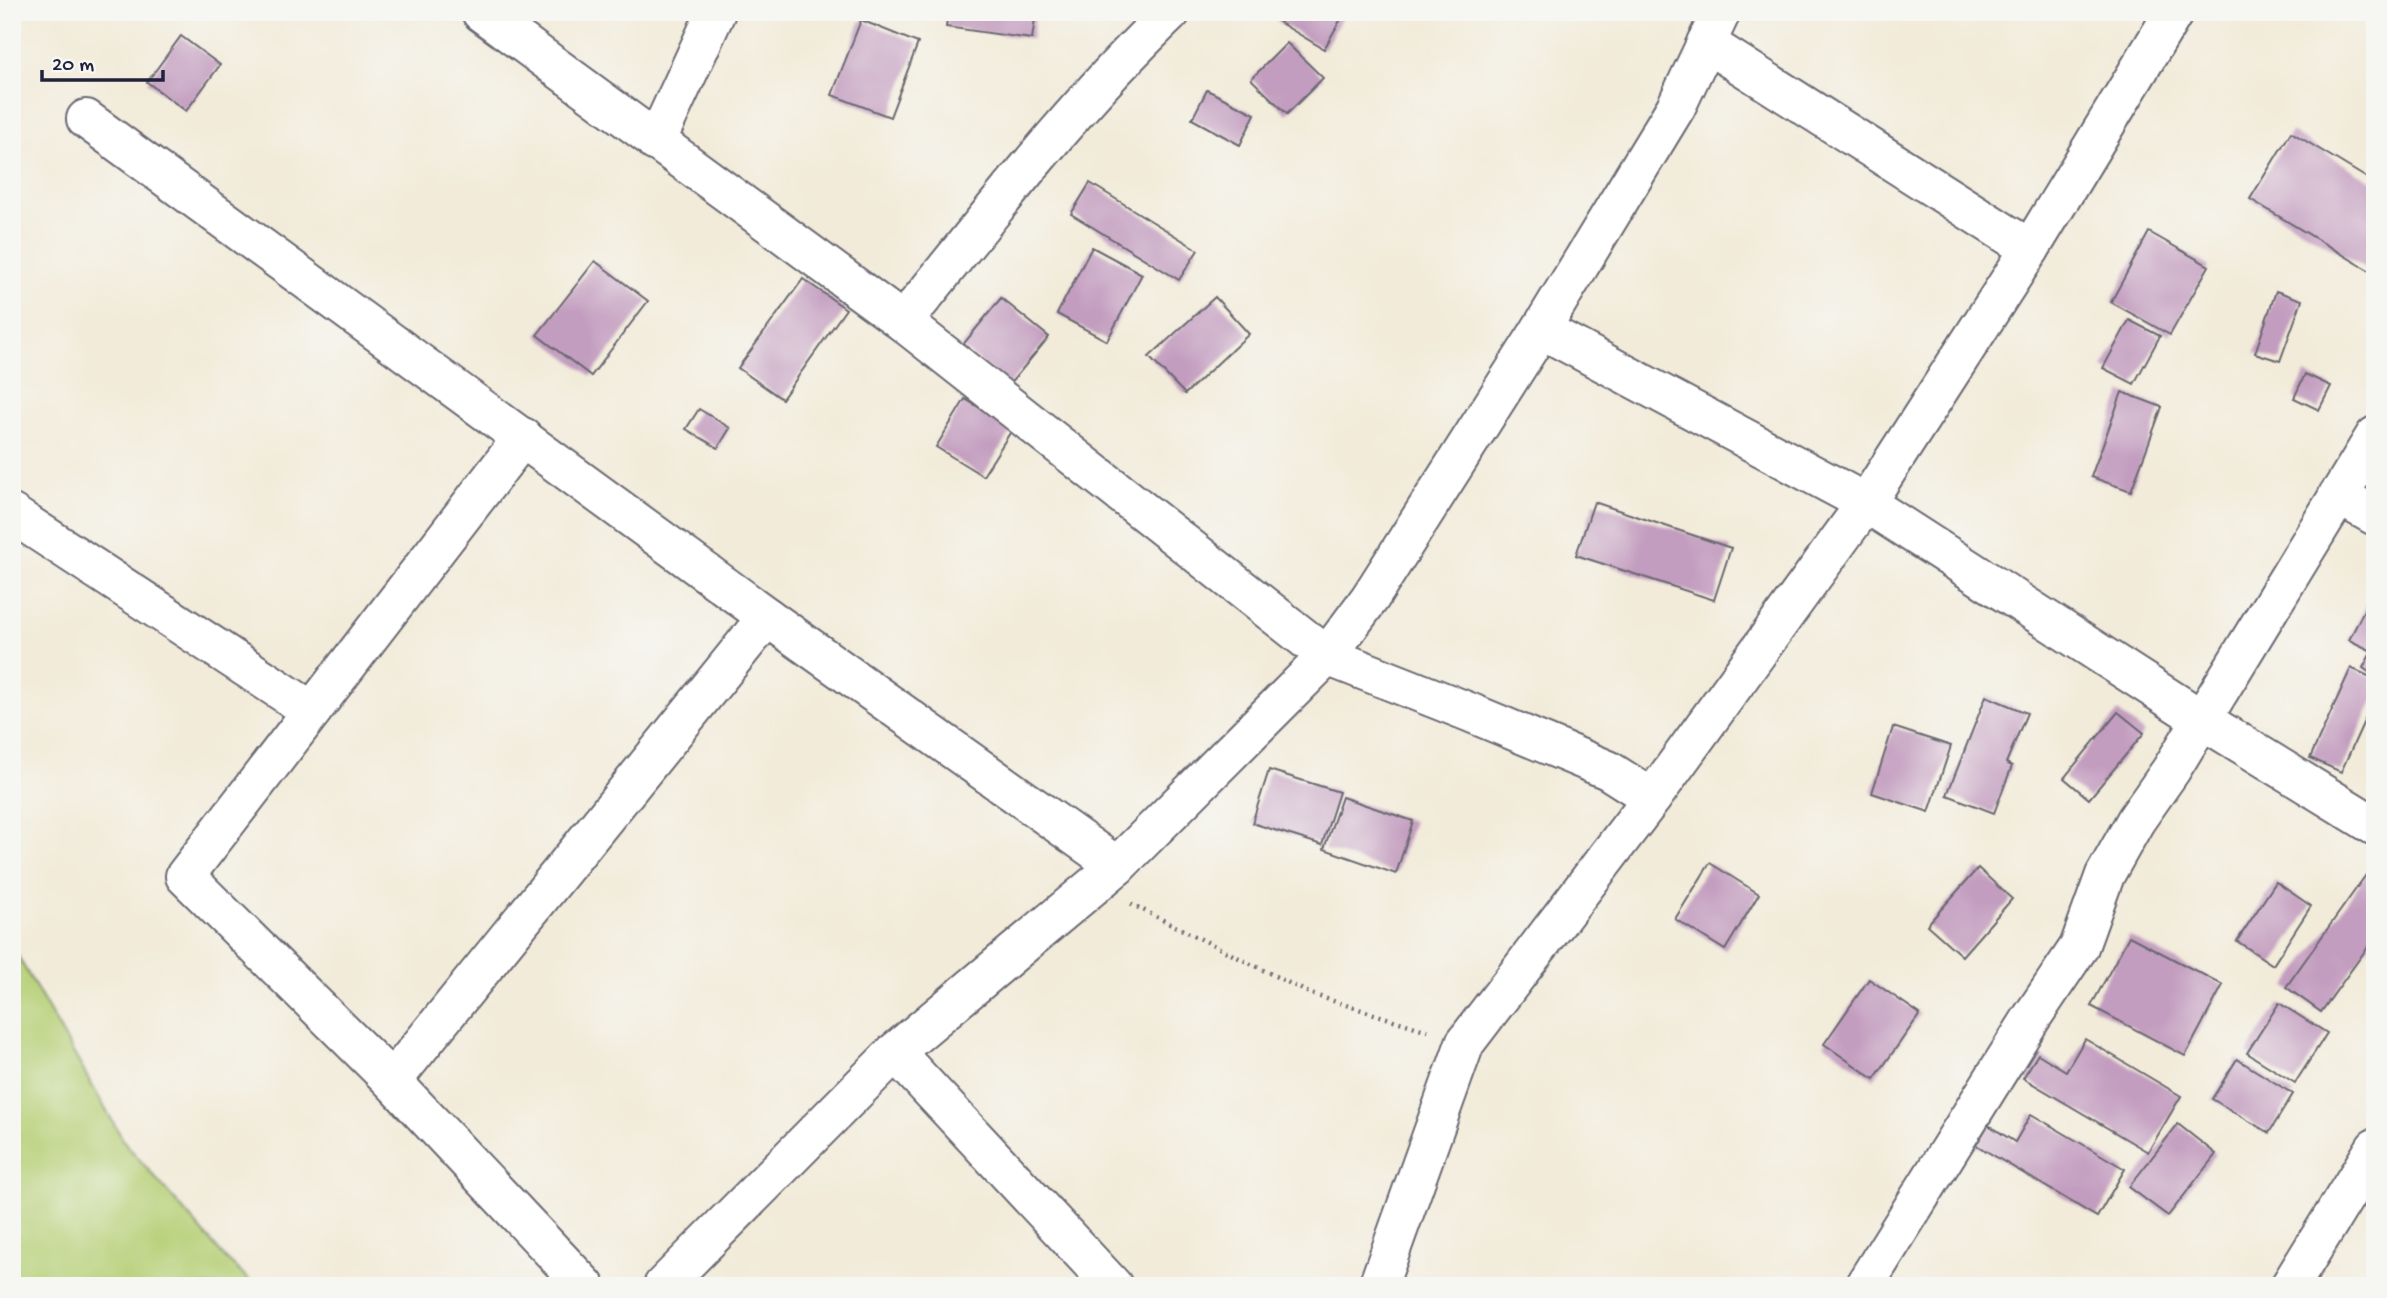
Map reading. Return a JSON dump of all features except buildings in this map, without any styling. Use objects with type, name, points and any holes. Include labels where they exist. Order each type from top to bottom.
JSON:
[{"type":"street","points":[[481,12],[903,322],[1327,656],[1608,770],[1652,798]]},
{"type":"street","points":[[656,142],[716,12]]},
{"type":"street","points":[[903,322],[1055,136],[1108,76],[1171,12]]},
{"type":"street","points":[[1378,1286],[1465,1043],[1652,798],[1866,503],[2030,249],[2174,12]]},
{"type":"street","points":[[663,1286],[895,1052],[1105,876],[1327,656],[1370,598],[1541,329],[1676,107],[1713,28],[2030,249]]},
{"type":"street","points":[[86,119],[767,617],[1105,876]]},
{"type":"street","points":[[1541,329],[1866,503],[2201,719],[2375,826]]},
{"type":"street","points":[[1864,1286],[2032,1017],[2079,947],[2105,874],[2136,820],[2171,771],[2375,436]]},
{"type":"street","points":[[523,437],[185,876],[392,1081],[585,1286]]},
{"type":"street","points":[[2337,495],[2375,516]]},
{"type":"street","points":[[12,514],[312,711]]},
{"type":"street","points":[[392,1081],[767,617]]},
{"type":"street","points":[[895,1052],[1113,1286]]},
{"type":"street","points":[[2290,1286],[2375,1148]]},
{"type":"path","points":[[1105,876],[1172,923],[1311,994],[1465,1043]]},
{"type":"green space","points":[[12,946],[125,1143],[226,1259],[256,1286],[12,1286]]}]
